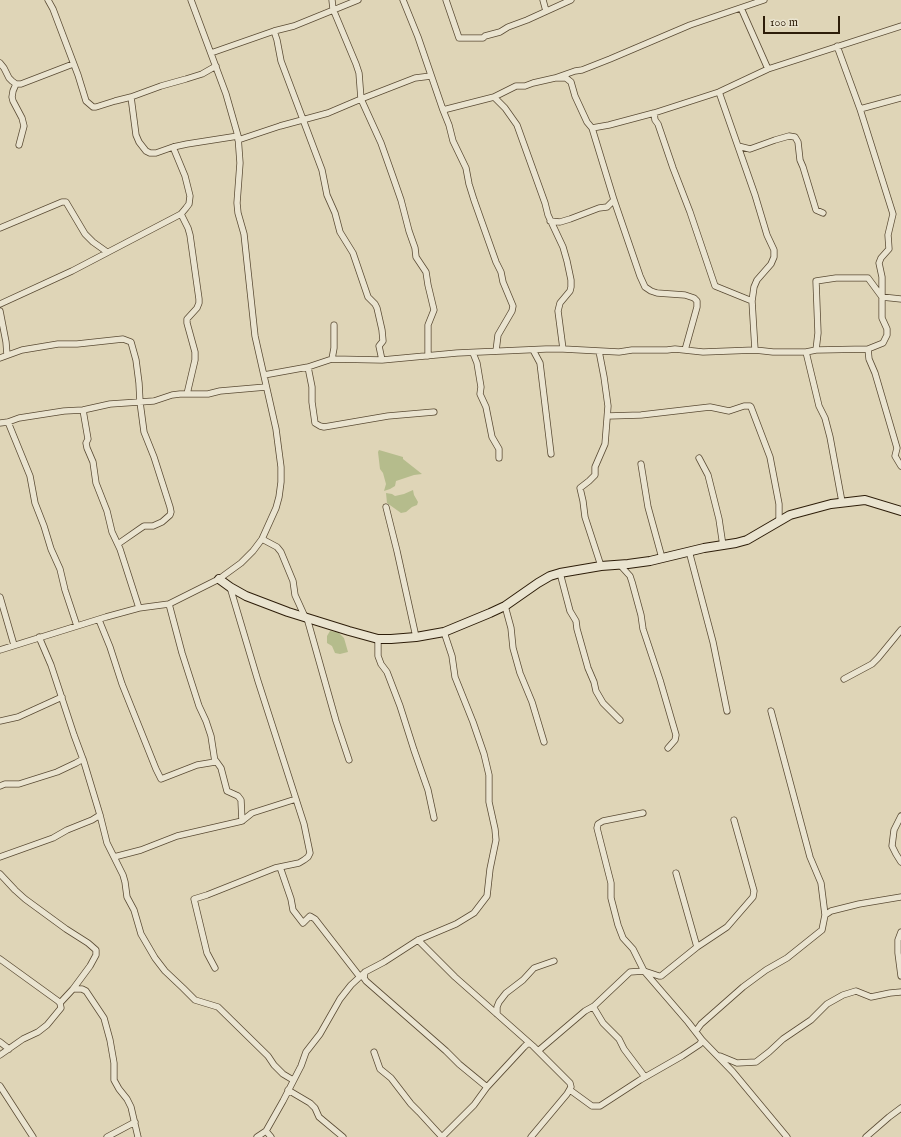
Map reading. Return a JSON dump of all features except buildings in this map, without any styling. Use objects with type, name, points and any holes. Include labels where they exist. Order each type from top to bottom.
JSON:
[{"type":"street","points":[[48,0],[53,9],[86,101],[93,107],[131,97],[161,86],[202,74],[216,66]]},
{"type":"street","points":[[0,650],[139,608],[169,604],[219,579],[248,557],[262,539],[280,497],[282,482],[276,429],[255,336],[244,234],[238,213],[237,203],[240,163],[238,138],[226,94],[192,0]]},
{"type":"street","points":[[332,0],[333,9],[359,73],[361,98],[381,143],[392,178],[402,200],[416,257],[426,272],[434,310],[428,325],[428,356]]},
{"type":"street","points":[[211,52],[274,31],[294,26],[358,0]]},
{"type":"street","points":[[403,0],[418,38],[453,140],[466,168],[474,200],[513,306],[512,311],[498,335],[496,351]]},
{"type":"street","points":[[446,0],[459,38],[483,38],[485,36],[500,32],[508,27],[570,0]]},
{"type":"street","points":[[543,0],[546,11]]},
{"type":"street","points":[[443,110],[494,97],[516,86],[525,86],[582,70],[690,25],[764,0]]},
{"type":"street","points":[[741,8],[768,69]]},
{"type":"street","points":[[592,128],[654,113],[719,92],[768,69],[901,26]]},
{"type":"street","points":[[274,31],[281,61],[322,170],[327,195],[335,213],[340,232],[353,253],[368,297],[377,308],[382,330],[383,341],[379,346],[382,360]]},
{"type":"street","points":[[264,374],[308,367],[332,359],[382,360],[457,353],[562,349],[619,352],[632,350],[675,349],[703,352],[755,350],[773,352],[806,352],[816,350],[868,349],[883,343],[887,335],[887,329],[882,318],[882,277],[880,260],[889,249],[888,235],[893,214],[860,109],[837,46]]},
{"type":"street","points":[[0,63],[9,78],[16,84],[21,84],[73,64]]},
{"type":"street","points":[[571,82],[575,71]]},
{"type":"street","points":[[131,97],[136,135],[139,142],[146,151],[156,153],[173,147],[238,138],[303,120],[328,113],[361,98],[415,78],[431,76]]},
{"type":"street","points":[[555,78],[566,78],[571,82],[575,96],[587,122],[592,128],[614,200],[645,287],[657,294],[685,295],[694,298],[697,301],[697,307],[685,350]]},
{"type":"street","points":[[16,84],[12,97],[22,118],[24,126],[19,145]]},
{"type":"street","points":[[719,92],[755,195],[767,235],[774,250],[774,257],[771,264],[754,287],[752,301],[755,350]]},
{"type":"street","points":[[494,97],[518,125],[550,221],[563,247],[567,261],[571,280],[570,291],[560,303],[558,310],[562,349]]},
{"type":"street","points":[[860,109],[901,98]]},
{"type":"street","points":[[654,113],[655,120],[658,124],[690,212],[715,286],[752,301]]},
{"type":"street","points":[[738,146],[750,149],[782,138],[790,136],[794,137],[798,142],[800,160],[816,210],[823,213]]},
{"type":"street","points":[[0,304],[55,279],[181,214],[189,204],[190,196],[185,176],[173,147]]},
{"type":"street","points":[[607,207],[614,200]]},
{"type":"street","points":[[0,228],[62,202],[66,202],[92,242],[107,252]]},
{"type":"street","points":[[550,221],[560,222],[599,208],[607,207],[612,208],[619,213]]},
{"type":"street","points":[[181,214],[190,235],[199,299],[197,308],[187,319],[195,352],[195,360],[187,394]]},
{"type":"street","points":[[816,350],[818,333],[816,281],[836,278],[868,278],[882,297],[901,299]]},
{"type":"street","points":[[0,311],[7,355]]},
{"type":"street","points":[[332,359],[334,348],[334,325]]},
{"type":"street","points":[[0,358],[22,350],[58,344],[77,344],[123,339],[129,340],[133,345],[142,400],[144,432],[154,457],[171,512],[170,515],[162,522],[154,526],[144,526],[118,544]]},
{"type":"street","points":[[868,349],[869,359],[875,373],[897,448],[895,456],[901,466]]},
{"type":"street","points":[[533,350],[540,363],[551,454]]},
{"type":"street","points":[[599,351],[607,399],[608,416],[606,444],[595,467],[595,475],[590,481],[580,488],[584,501],[585,517],[601,566]]},
{"type":"street","points":[[806,352],[819,406],[825,418],[830,437],[842,502]]},
{"type":"street","points":[[473,353],[477,363],[481,387],[480,394],[486,407],[492,437],[500,449],[499,458]]},
{"type":"street","points":[[308,367],[316,423],[320,426],[324,427],[388,416],[434,412]]},
{"type":"street","points":[[0,423],[19,418],[64,411],[83,410],[110,404],[142,400],[154,401],[172,395],[208,394],[220,390],[266,386]]},
{"type":"street","points":[[608,416],[641,415],[710,406],[729,411],[744,406],[750,406],[770,457],[779,504],[779,521]]},
{"type":"street","points":[[83,410],[88,439],[86,443],[92,462],[96,483],[107,511],[112,532],[118,544],[139,608]]},
{"type":"street","points":[[8,422],[30,476],[35,503],[51,549],[60,569],[65,590],[77,626]]},
{"type":"street","points":[[699,458],[708,475],[719,519],[723,546]]},
{"type":"street","points":[[640,464],[648,507],[662,558]]},
{"type":"street","points":[[219,579],[246,596],[306,618],[378,639],[416,637],[444,632],[490,613],[505,606],[550,576],[560,573],[601,566],[650,561],[688,551],[736,544],[747,540],[790,515],[842,502],[865,500],[901,511]]},
{"type":"street","points":[[386,507],[416,637]]},
{"type":"street","points":[[262,539],[276,547],[281,552],[293,581],[295,595],[306,618],[349,760]]},
{"type":"street","points":[[688,551],[713,642],[728,711]]},
{"type":"street","points":[[620,565],[630,576],[632,582],[641,615],[643,629],[676,735],[675,740],[668,748]]},
{"type":"street","points":[[560,573],[570,611],[576,621],[588,668],[596,691],[603,703],[620,720]]},
{"type":"street","points":[[215,968],[207,953],[194,899],[280,867],[299,863],[308,857],[310,853],[304,824],[258,681],[230,587]]},
{"type":"street","points":[[0,597],[14,645]]},
{"type":"street","points":[[169,604],[182,653],[199,706],[211,736],[215,762],[216,761],[221,768],[227,791],[238,796],[241,800],[242,821]]},
{"type":"street","points":[[505,606],[511,628],[513,648],[520,673],[532,702],[544,742]]},
{"type":"street","points":[[99,620],[110,647],[122,684],[161,780],[197,765],[215,762]]},
{"type":"street","points":[[844,679],[872,664],[901,630]]},
{"type":"street","points":[[258,1137],[266,1131],[284,1101],[306,1052],[320,1034],[344,993],[365,972],[384,962],[418,940],[456,924],[474,914],[485,899],[488,891],[490,869],[496,840],[489,802],[489,775],[473,722],[455,676],[452,656],[444,632]]},
{"type":"street","points":[[39,637],[51,665],[83,759],[107,843],[125,882],[127,897],[134,910],[141,934],[155,958],[165,971],[195,1000],[218,1007],[268,1056],[283,1074],[294,1080]]},
{"type":"street","points":[[378,639],[378,656],[381,664],[387,672],[400,706],[428,790],[434,818]]},
{"type":"street","points":[[0,721],[13,719],[62,698]]},
{"type":"street","points":[[696,1031],[701,1024],[743,987],[787,958],[822,930],[825,915],[821,883],[810,857],[771,711]]},
{"type":"street","points":[[0,786],[5,784],[19,784],[57,772],[83,759]]},
{"type":"street","points":[[114,857],[141,850],[177,836],[242,821],[252,813],[296,799]]},
{"type":"street","points":[[643,813],[602,821],[598,824],[597,828],[611,883],[611,898],[623,938],[633,949],[644,971],[702,1040],[733,1072],[787,1137]]},
{"type":"street","points":[[0,857],[53,838],[66,830],[92,820],[100,815]]},
{"type":"street","points":[[901,816],[894,830],[892,846],[901,862]]},
{"type":"street","points":[[538,1051],[585,1011],[594,1006],[630,972],[644,971],[662,976],[696,947],[727,927],[754,897],[754,891],[734,820]]},
{"type":"street","points":[[280,867],[291,899],[293,910],[303,923],[310,916],[315,919],[360,977]]},
{"type":"street","points":[[676,873],[696,947]]},
{"type":"street","points":[[0,874],[25,899],[66,929],[93,946],[96,950],[96,955],[90,966],[73,989],[60,1003],[61,1008],[47,1025],[0,1055]]},
{"type":"street","points":[[825,915],[831,911],[859,904],[901,897]]},
{"type":"street","points":[[901,932],[898,940],[898,954],[901,976]]},
{"type":"street","points":[[418,940],[455,977],[538,1051],[570,1083],[570,1090],[531,1137]]},
{"type":"street","points":[[0,959],[60,1003]]},
{"type":"street","points":[[497,1014],[499,1002],[506,994],[523,980],[534,968],[554,961]]},
{"type":"street","points":[[365,972],[364,978],[366,982],[487,1087]]},
{"type":"street","points":[[73,989],[82,989],[86,991],[104,1018],[114,1064],[114,1080],[131,1107],[138,1137]]},
{"type":"street","points":[[717,1056],[737,1063],[756,1062],[783,1038],[811,1020],[827,1004],[843,995],[856,991],[871,997],[901,992]]},
{"type":"street","points":[[594,1006],[603,1023],[619,1039],[624,1049],[645,1077]]},
{"type":"street","points":[[570,1090],[592,1106],[600,1106],[645,1077],[682,1056],[700,1044],[702,1040]]},
{"type":"street","points":[[0,1042],[9,1049]]},
{"type":"street","points":[[374,1052],[380,1069],[391,1078],[411,1104],[442,1137],[474,1105],[487,1087],[524,1047],[527,1044],[530,1044]]},
{"type":"street","points":[[0,1086],[33,1137]]},
{"type":"street","points":[[288,1090],[310,1102],[315,1108],[319,1117],[343,1137]]},
{"type":"street","points":[[866,1137],[889,1116],[901,1108]]},
{"type":"street","points":[[107,1137],[134,1122]]},
{"type":"street","points":[[266,1131],[271,1137]]},
{"type":"green space","points":[[379,450],[403,457],[403,459],[422,474],[396,481],[395,486],[384,491],[386,484],[383,473],[380,469]]},
{"type":"green space","points":[[413,490],[418,502],[417,505],[406,512],[401,513],[387,503],[386,493],[395,496]]},
{"type":"green space","points":[[330,631],[338,632],[344,638],[348,652],[340,654],[335,653],[332,646],[327,643],[327,636]]}]
